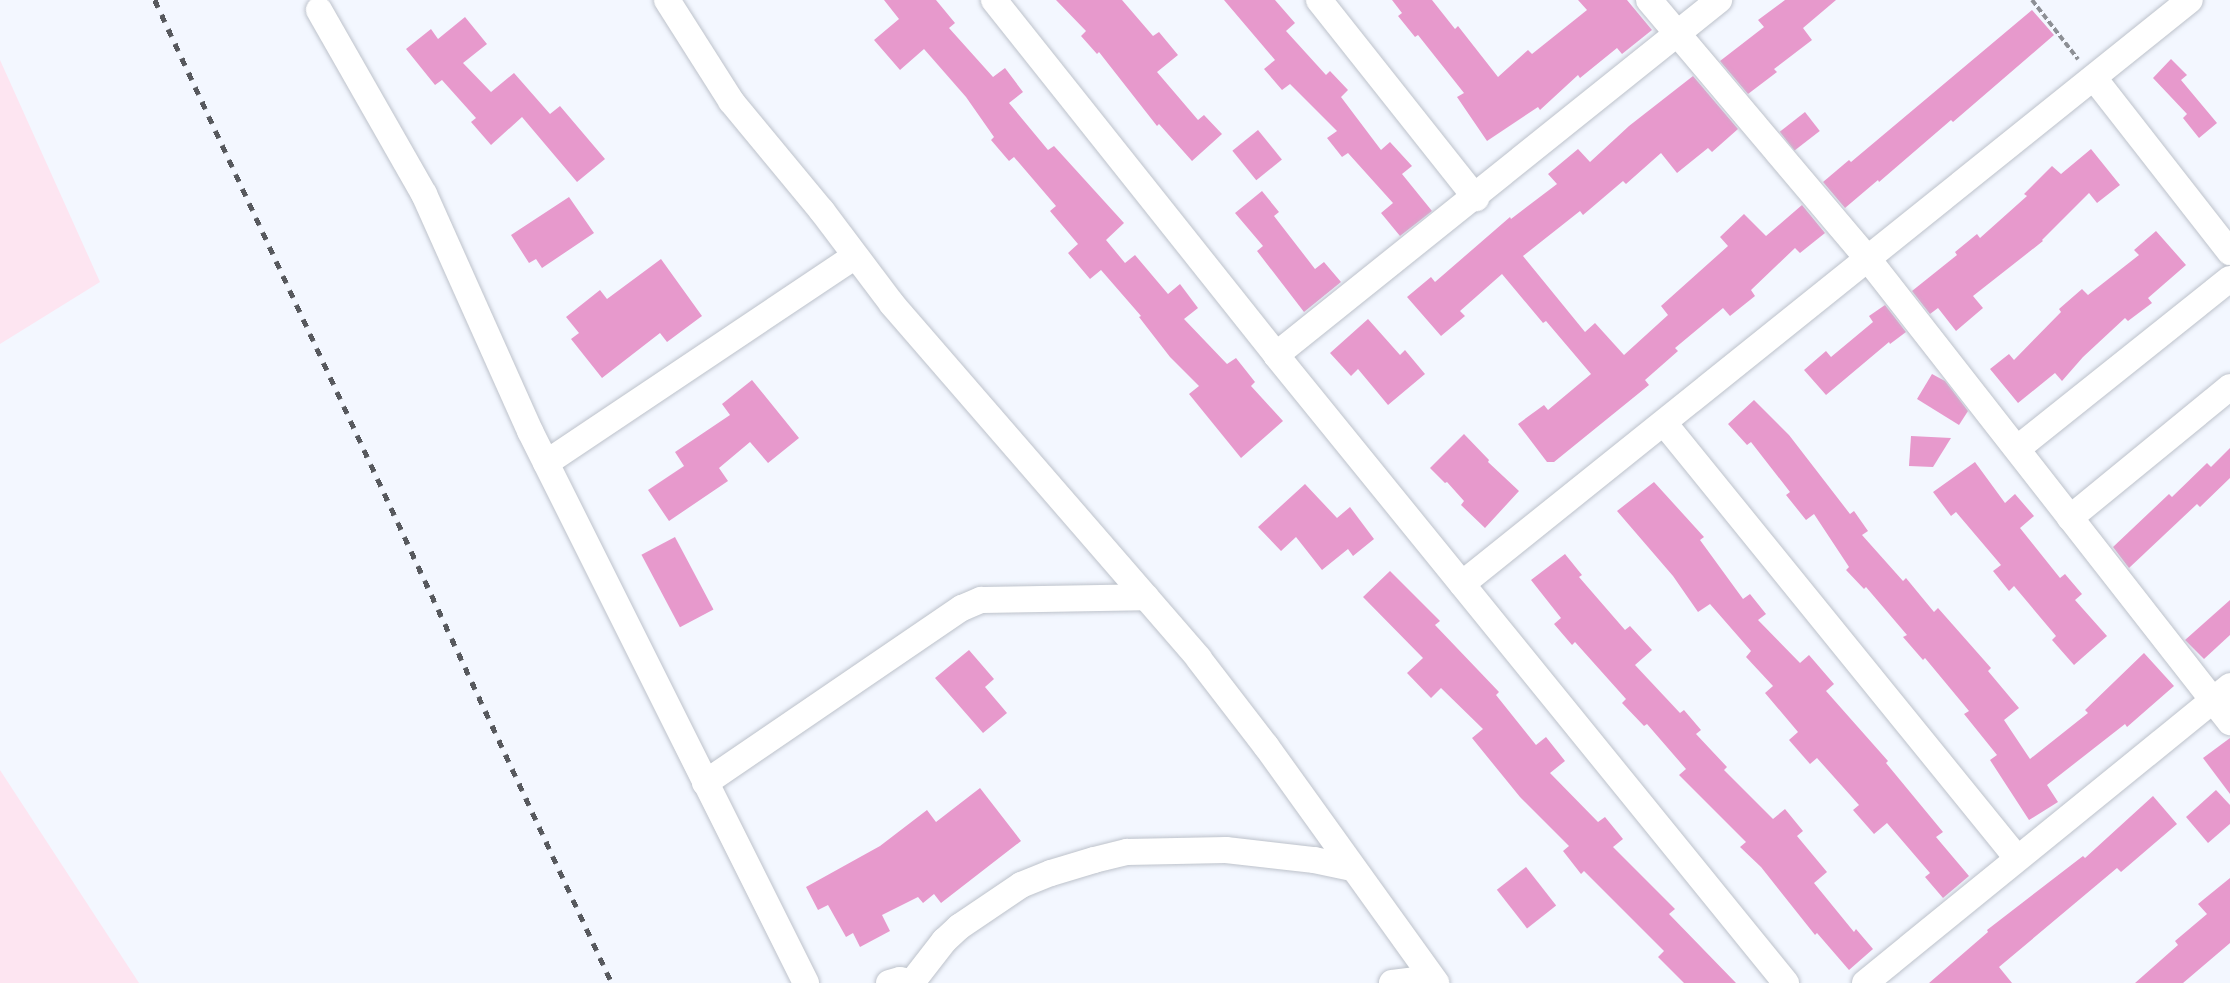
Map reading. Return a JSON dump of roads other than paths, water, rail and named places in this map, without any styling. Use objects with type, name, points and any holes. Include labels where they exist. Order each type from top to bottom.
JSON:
[{"type":"street","points":[[667,0],[731,101],[822,211],[854,257],[1199,659],[1433,980]]},
{"type":"street","points":[[993,0],[1276,355],[1786,983]]},
{"type":"street","points":[[1319,0],[1476,198]]},
{"type":"street","points":[[1649,0],[1868,259],[2018,448],[2070,518],[2221,693],[2230,722]]},
{"type":"street","points":[[1276,355],[1476,198],[1719,0]]},
{"type":"street","points":[[1462,584],[2190,0]]},
{"type":"street","points":[[320,9],[423,194],[546,463],[806,983]]},
{"type":"street","points":[[2094,78],[2230,252]]},
{"type":"street","points":[[546,463],[854,257]]},
{"type":"street","points":[[2018,448],[2230,279]]},
{"type":"street","points":[[2070,518],[2230,387]]},
{"type":"street","points":[[1664,423],[2017,858]]},
{"type":"street","points":[[705,783],[962,608],[981,600],[1146,597]]},
{"type":"street","points":[[1865,983],[2221,693]]},
{"type":"street","points":[[906,982],[959,927],[1021,885],[1094,860],[1127,852],[1226,850],[1314,860],[1353,868]]},
{"type":"street","points":[[1392,983],[1433,980]]},
{"type":"railway","points":[[155,0],[612,983]]}]
